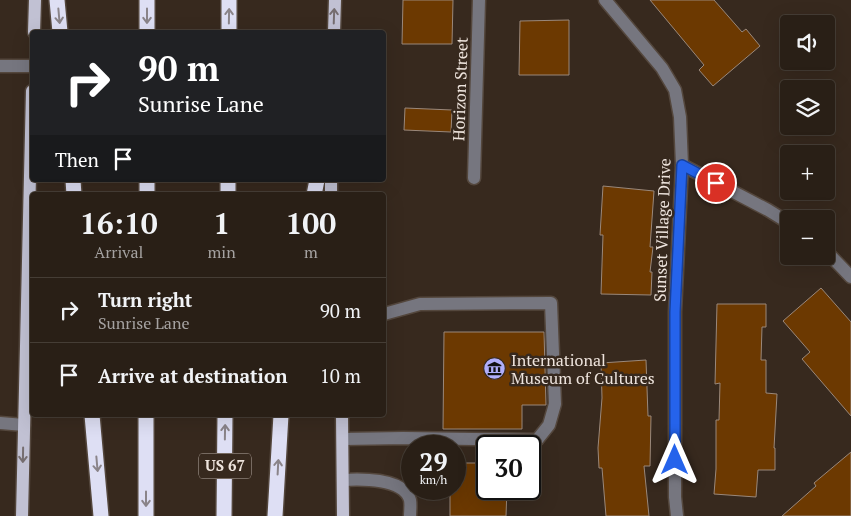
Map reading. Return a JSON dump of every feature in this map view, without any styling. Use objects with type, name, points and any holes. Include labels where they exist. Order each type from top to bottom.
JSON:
[{"type":"highway","points":[[57,0],[60,30]]},
{"type":"highway","points":[[147,30],[148,0]]},
{"type":"highway","points":[[229,30],[230,0]]},
{"type":"highway","points":[[92,417],[101,516]]},
{"type":"highway","points":[[146,417],[146,516]]},
{"type":"highway","name":"US 67","points":[[224,516],[225,417]]},
{"type":"highway","points":[[275,516],[280,417]]},
{"type":"main road","points":[[34,30],[35,0]]},
{"type":"main road","points":[[334,30],[335,0]]},
{"type":"main road","points":[[22,516],[30,175]]},
{"type":"main road","points":[[342,417],[343,516]]},
{"type":"street","name":"Horizon Street","points":[[474,178],[479,0]]},
{"type":"street","name":"Sunset Village Drive","points":[[605,0],[662,68],[675,90],[680,117],[682,165],[675,312],[675,497],[677,516]]},
{"type":"street","points":[[0,66],[30,66]]},
{"type":"street","points":[[682,165],[780,217]]},
{"type":"street","points":[[835,261],[851,278]]},
{"type":"street","points":[[343,439],[537,440],[549,425],[555,404],[551,302],[420,304],[386,313]]},
{"type":"street","points":[[0,423],[24,425]]},
{"type":"street","points":[[343,480],[367,479],[400,486],[409,499],[410,516]]},
{"type":"building","points":[[403,0],[453,0],[452,44],[402,44]]},
{"type":"building","points":[[650,0],[714,0],[742,32],[746,29],[760,46],[713,86],[699,70],[704,65]]},
{"type":"building","points":[[569,20],[569,75],[519,75],[520,21]]},
{"type":"building","points":[[405,108],[452,110],[451,132],[404,130]]},
{"type":"building","points":[[603,186],[654,191],[650,247],[653,247],[650,272],[652,272],[651,295],[601,294],[603,235],[600,235]]},
{"type":"building","points":[[821,288],[851,322],[851,416],[802,359],[810,352],[783,321]]},
{"type":"building","points":[[717,304],[766,304],[766,327],[762,327],[761,360],[766,360],[766,393],[777,394],[774,448],[775,470],[758,470],[756,497],[714,494],[716,420],[719,420],[720,383],[715,384]]},
{"type":"building","name":"International Museum of Cultures","points":[[444,332],[544,332],[546,405],[522,405],[522,429],[443,429]]},
{"type":"building","points":[[646,360],[648,416],[651,416],[650,466],[644,466],[649,516],[606,516],[602,468],[599,468],[598,448],[602,398],[601,363]]},
{"type":"building","points":[[851,452],[851,516],[782,516],[816,486],[814,483]]},
{"type":"building","points":[[466,463],[476,463],[476,500],[507,500],[506,516],[450,516],[450,500],[466,500]]},
{"type":"place","name":"International Museum of Cultures","points":[[495,369]]},
{"type":"route","points":[[675,460],[675,312],[682,165],[716,183]]}]
